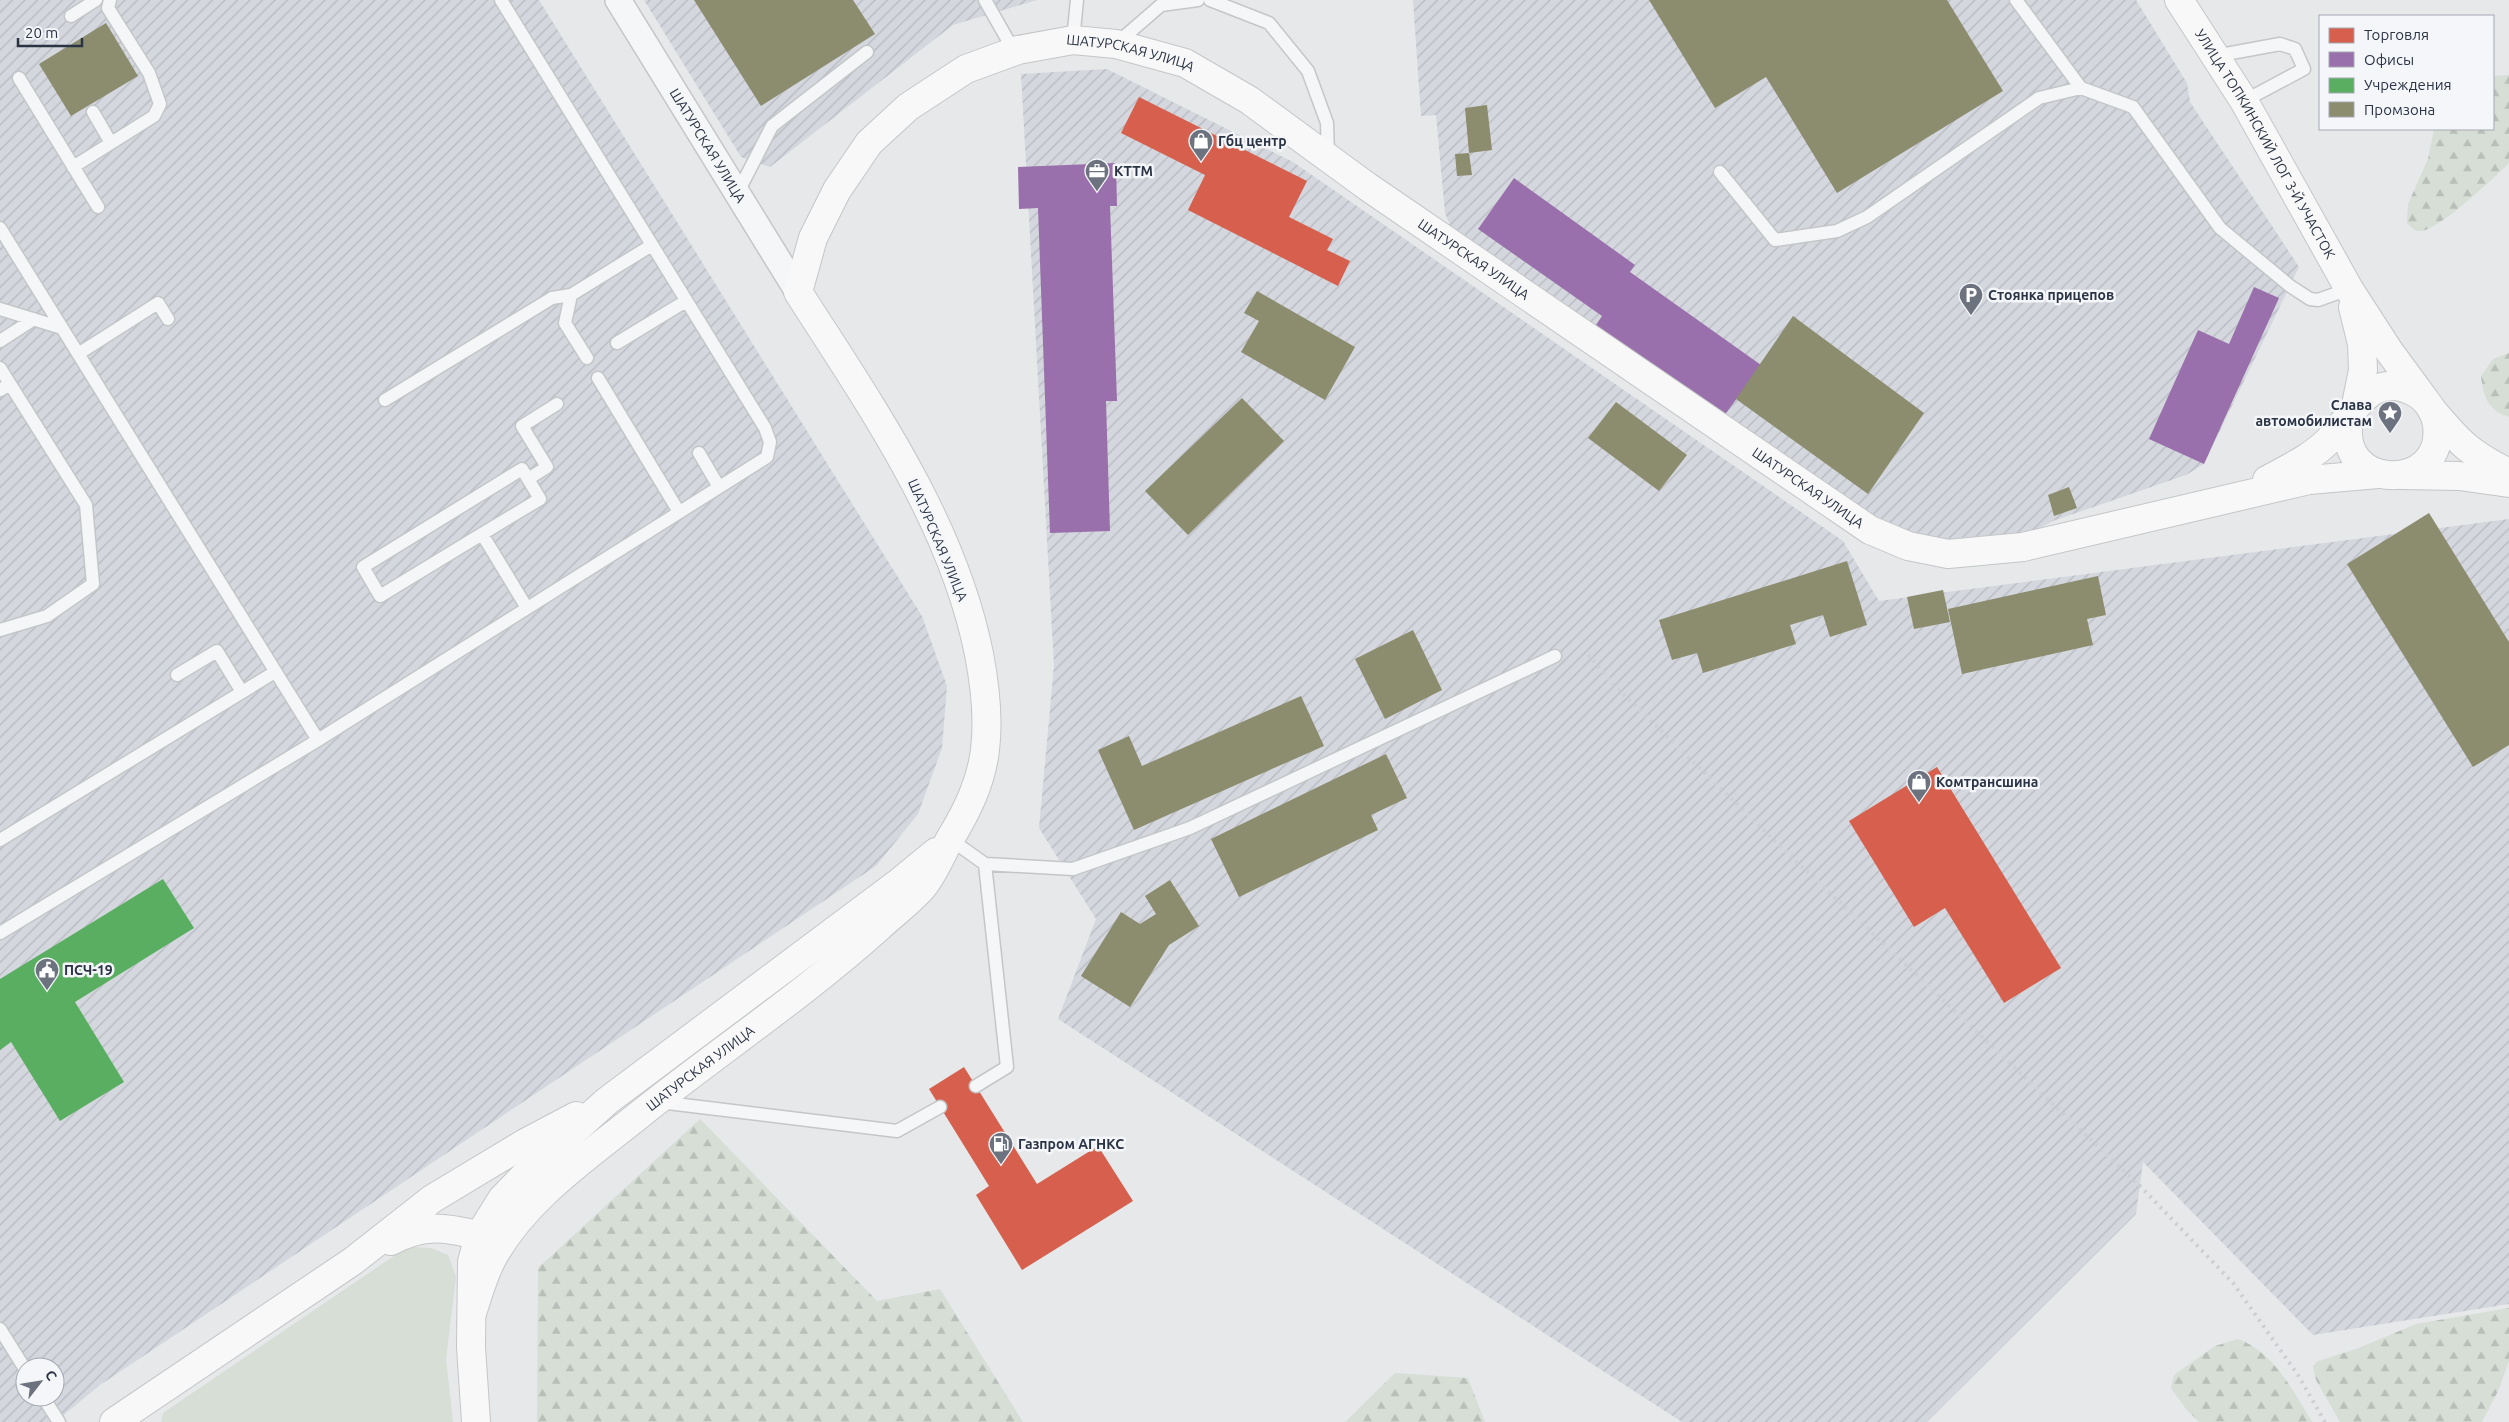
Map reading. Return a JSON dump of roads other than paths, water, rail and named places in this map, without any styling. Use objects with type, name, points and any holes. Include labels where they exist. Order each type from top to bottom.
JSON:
[{"type":"main road","name":"УЛИЦА ТОПКИНСКИЙ ЛОГ 3-Й УЧАСТОК","points":[[2179,0],[2244,101],[2349,289]]},
{"type":"main road","name":"ШАТУРСКАЯ УЛИЦА","points":[[476,1422],[472,1382],[472,1313],[482,1282],[491,1238],[541,1198],[580,1162],[656,1102],[766,1020],[863,941],[923,887],[966,812],[977,784],[985,752],[987,720],[983,678],[972,622],[957,575],[920,493],[885,429],[798,292],[813,238],[837,190],[869,143],[908,107],[966,69],[1014,51],[1073,40],[1116,44],[1185,63],[1249,100],[1368,186],[1870,530],[1908,546],[1948,554],[2023,547],[2309,480],[2391,475],[2459,476],[2509,483]]},
{"type":"main road","points":[[2349,289],[2389,351],[2428,405],[2460,443],[2480,459],[2509,473]]},
{"type":"main road","points":[[2244,494],[2304,459],[2327,442],[2353,410],[2363,397],[2384,387],[2406,388],[2428,405],[2438,432],[2436,444],[2424,464],[2391,475],[2367,469],[2352,451],[2348,439],[2353,410],[2363,370],[2362,344],[2349,289]]},
{"type":"main road","name":"ШАТУРСКАЯ УЛИЦА","points":[[607,1101],[898,884],[950,839]]},
{"type":"main road","points":[[353,1261],[401,1236],[428,1227],[491,1238],[502,1199],[526,1174],[607,1101]]},
{"type":"main road","points":[[114,1422],[141,1414],[353,1261],[432,1199],[564,1121],[607,1101]]},
{"type":"street","name":"ШАТУРСКАЯ УЛИЦА","points":[[618,0],[798,292]]},
{"type":"lane","points":[[71,16],[96,0]]},
{"type":"lane","points":[[73,167],[154,116],[160,104],[149,73],[108,8],[110,0]]},
{"type":"lane","points":[[0,933],[318,740],[766,457],[770,442],[765,428],[501,0]]},
{"type":"lane","points":[[985,0],[1014,51]]},
{"type":"lane","points":[[1073,40],[1077,0]]},
{"type":"lane","points":[[1116,44],[1161,5],[1198,0]]},
{"type":"lane","points":[[1210,0],[1269,23],[1308,71],[1327,124],[1328,156]]},
{"type":"lane","points":[[2016,0],[2081,88],[2133,107],[2220,228],[2290,286],[2310,299],[2318,300],[2349,289]]},
{"type":"lane","points":[[2216,56],[2280,44],[2295,49],[2304,69],[2244,101]]},
{"type":"lane","points":[[737,194],[772,126],[867,52]]},
{"type":"lane","points":[[18,78],[98,207]]},
{"type":"lane","points":[[1720,172],[1775,240],[1837,231],[1867,217],[2040,98],[2081,88]]},
{"type":"lane","points":[[93,112],[111,143]]},
{"type":"lane","points":[[0,228],[318,740]]},
{"type":"lane","points":[[386,400],[552,298],[571,295],[652,245]]},
{"type":"lane","points":[[571,295],[565,323],[587,358]]},
{"type":"lane","points":[[617,343],[686,301]]},
{"type":"lane","points":[[78,354],[158,303],[168,319]]},
{"type":"lane","points":[[0,308],[62,328]]},
{"type":"lane","points":[[0,341],[34,319]]},
{"type":"lane","points":[[0,368],[5,387],[86,505],[93,584],[47,616],[0,630]]},
{"type":"lane","points":[[598,378],[679,512]]},
{"type":"lane","points":[[528,479],[547,467],[522,426],[556,404]]},
{"type":"lane","points":[[699,453],[719,487]]},
{"type":"lane","points":[[522,469],[540,499],[482,534],[380,596],[363,567],[522,469]]},
{"type":"lane","points":[[482,534],[527,608]]},
{"type":"lane","points":[[176,675],[217,651],[242,692]]},
{"type":"lane","points":[[950,839],[985,864],[1073,869],[1190,828],[1555,656]]},
{"type":"lane","points":[[0,840],[275,672]]},
{"type":"lane","points":[[976,1086],[1006,1066],[985,864]]},
{"type":"lane","points":[[656,1102],[897,1131],[940,1107]]},
{"type":"lane","points":[[0,1329],[18,1357]]},
{"type":"lane","points":[[49,1407],[59,1422]]},
{"type":"railway","points":[[1588,655],[1616,687],[1777,843],[2142,1188],[2233,1283],[2298,1375],[2325,1422]]},
{"type":"place","name":"Гбц центр","points":[[1201,162]]},
{"type":"place","name":"КТТМ","points":[[1097,192]]},
{"type":"place","name":"Стоянка прицепов","points":[[1971,316]]},
{"type":"place","name":"Слава автомобилистам","points":[[2390,434]]},
{"type":"place","name":"Комтрансшина","points":[[1919,803]]},
{"type":"place","name":"ПСЧ-19","points":[[47,991]]},
{"type":"place","name":"Газпром АГНКС","points":[[1001,1165]]}]
